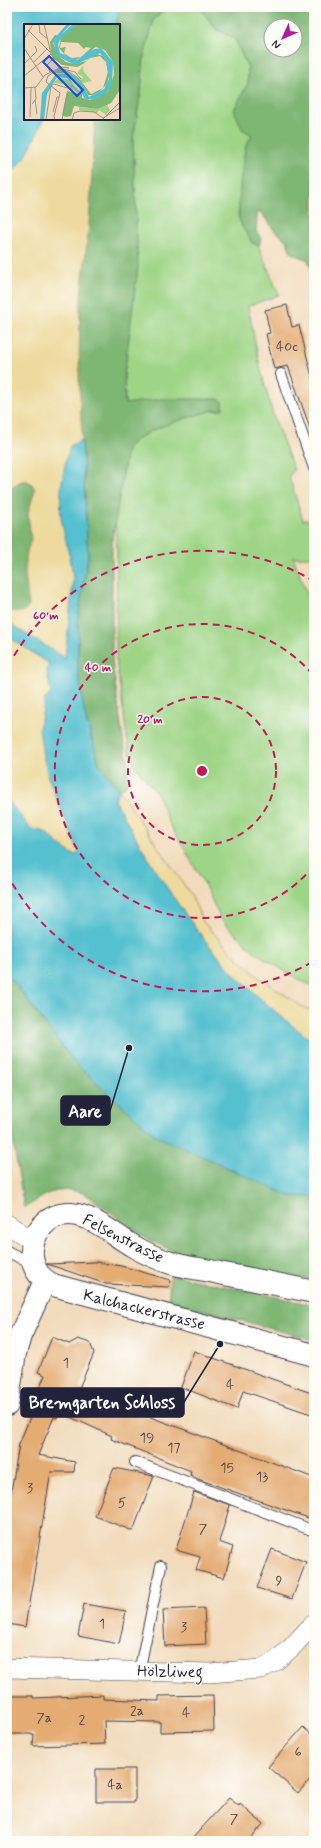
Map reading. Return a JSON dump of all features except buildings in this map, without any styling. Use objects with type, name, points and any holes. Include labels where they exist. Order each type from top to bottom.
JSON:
[{"type":"street","name":"Felsenstrasse","points":[[33,1241],[38,1232],[49,1219],[64,1215],[81,1216],[133,1246],[172,1263],[314,1292]]},
{"type":"street","points":[[7,1224],[33,1241],[32,1258],[40,1274],[15,1353],[7,1405]]},
{"type":"street","name":"Kalchackerstrasse","points":[[40,1274],[53,1285],[76,1293],[223,1330],[314,1355]]},
{"type":"street","name":"Hölzliweg","points":[[7,1668],[210,1673],[261,1669],[276,1661],[292,1647],[314,1623]]},
{"type":"lane","points":[[281,374],[314,468]]},
{"type":"lane","points":[[7,1251],[40,1274]]},
{"type":"lane","points":[[135,1462],[314,1531]]},
{"type":"lane","points":[[139,1672],[161,1566]]},
{"type":"green space","points":[[120,7],[167,7],[154,19],[144,56],[141,91],[133,139],[138,267],[124,376],[125,404],[161,399],[218,399],[223,402],[223,408],[220,410],[213,410],[179,420],[153,430],[142,436],[127,450],[112,540],[112,661],[123,740],[128,762],[127,784],[119,790],[99,764],[85,715],[78,671],[78,618],[88,557],[79,376],[80,305],[89,225],[95,120],[120,120],[120,24],[116,24]]},
{"type":"green space","points":[[167,7],[199,7],[217,30],[234,38],[248,68],[248,83],[234,110],[252,135],[246,146],[238,216],[242,227],[247,231],[252,243],[258,245],[279,295],[248,306],[260,367],[273,415],[294,470],[289,476],[303,520],[314,520],[314,557],[293,557],[314,613],[314,986],[299,980],[256,953],[221,920],[204,883],[168,821],[157,793],[135,766],[129,751],[116,660],[117,552],[115,520],[127,450],[142,436],[153,430],[192,416],[213,410],[220,410],[125,404],[124,376],[129,332],[136,209],[133,139],[141,91],[144,56],[154,19]]},
{"type":"green space","points":[[199,7],[314,7],[314,277],[308,260],[291,253],[287,241],[274,230],[260,211],[257,215],[256,232],[261,237],[260,244],[258,245],[252,243],[240,222],[239,209],[242,170],[246,146],[252,135],[242,129],[234,110],[248,83],[248,67],[234,38],[217,30]]},
{"type":"green space","points":[[21,481],[30,483],[35,490],[28,513],[31,540],[27,551],[29,607],[27,610],[16,613],[7,611],[7,492]]},
{"type":"green space","points":[[7,973],[74,1062],[290,1196],[314,1197],[314,1281],[176,1253],[139,1234],[84,1193],[70,1190],[49,1193],[24,1208],[11,1128],[7,1127]]},
{"type":"green space","points":[[171,1275],[314,1305],[314,1340],[168,1301]]},
{"type":"sand","points":[[31,120],[95,120],[89,225],[80,306],[79,376],[88,557],[78,618],[78,671],[85,715],[99,764],[119,790],[191,895],[203,922],[227,948],[257,976],[303,1007],[314,1012],[314,1040],[308,1038],[143,934],[7,826],[7,611],[22,612],[29,607],[25,572],[27,551],[31,540],[28,513],[35,490],[32,484],[28,481],[21,481],[7,491],[7,164]]},
{"type":"water","points":[[7,7],[120,7],[116,24],[24,24],[24,120],[44,120],[26,156],[7,178]]},
{"type":"water","points":[[82,440],[88,557],[78,618],[78,671],[85,715],[99,764],[119,790],[115,800],[156,871],[203,938],[247,987],[299,1031],[308,1038],[314,1040],[314,1197],[290,1196],[155,1135],[74,1062],[7,973],[7,799],[30,828],[45,832],[70,853],[75,855],[79,853],[48,777],[43,755],[39,729],[45,699],[51,693],[47,673],[48,663],[7,636],[7,622],[65,658],[73,581],[61,517],[61,490],[65,463],[70,446]]},
{"type":"place","name":"Aare","points":[[129,1048]]},
{"type":"place","name":"Bremgarten Schloss","points":[[220,1344]]}]
